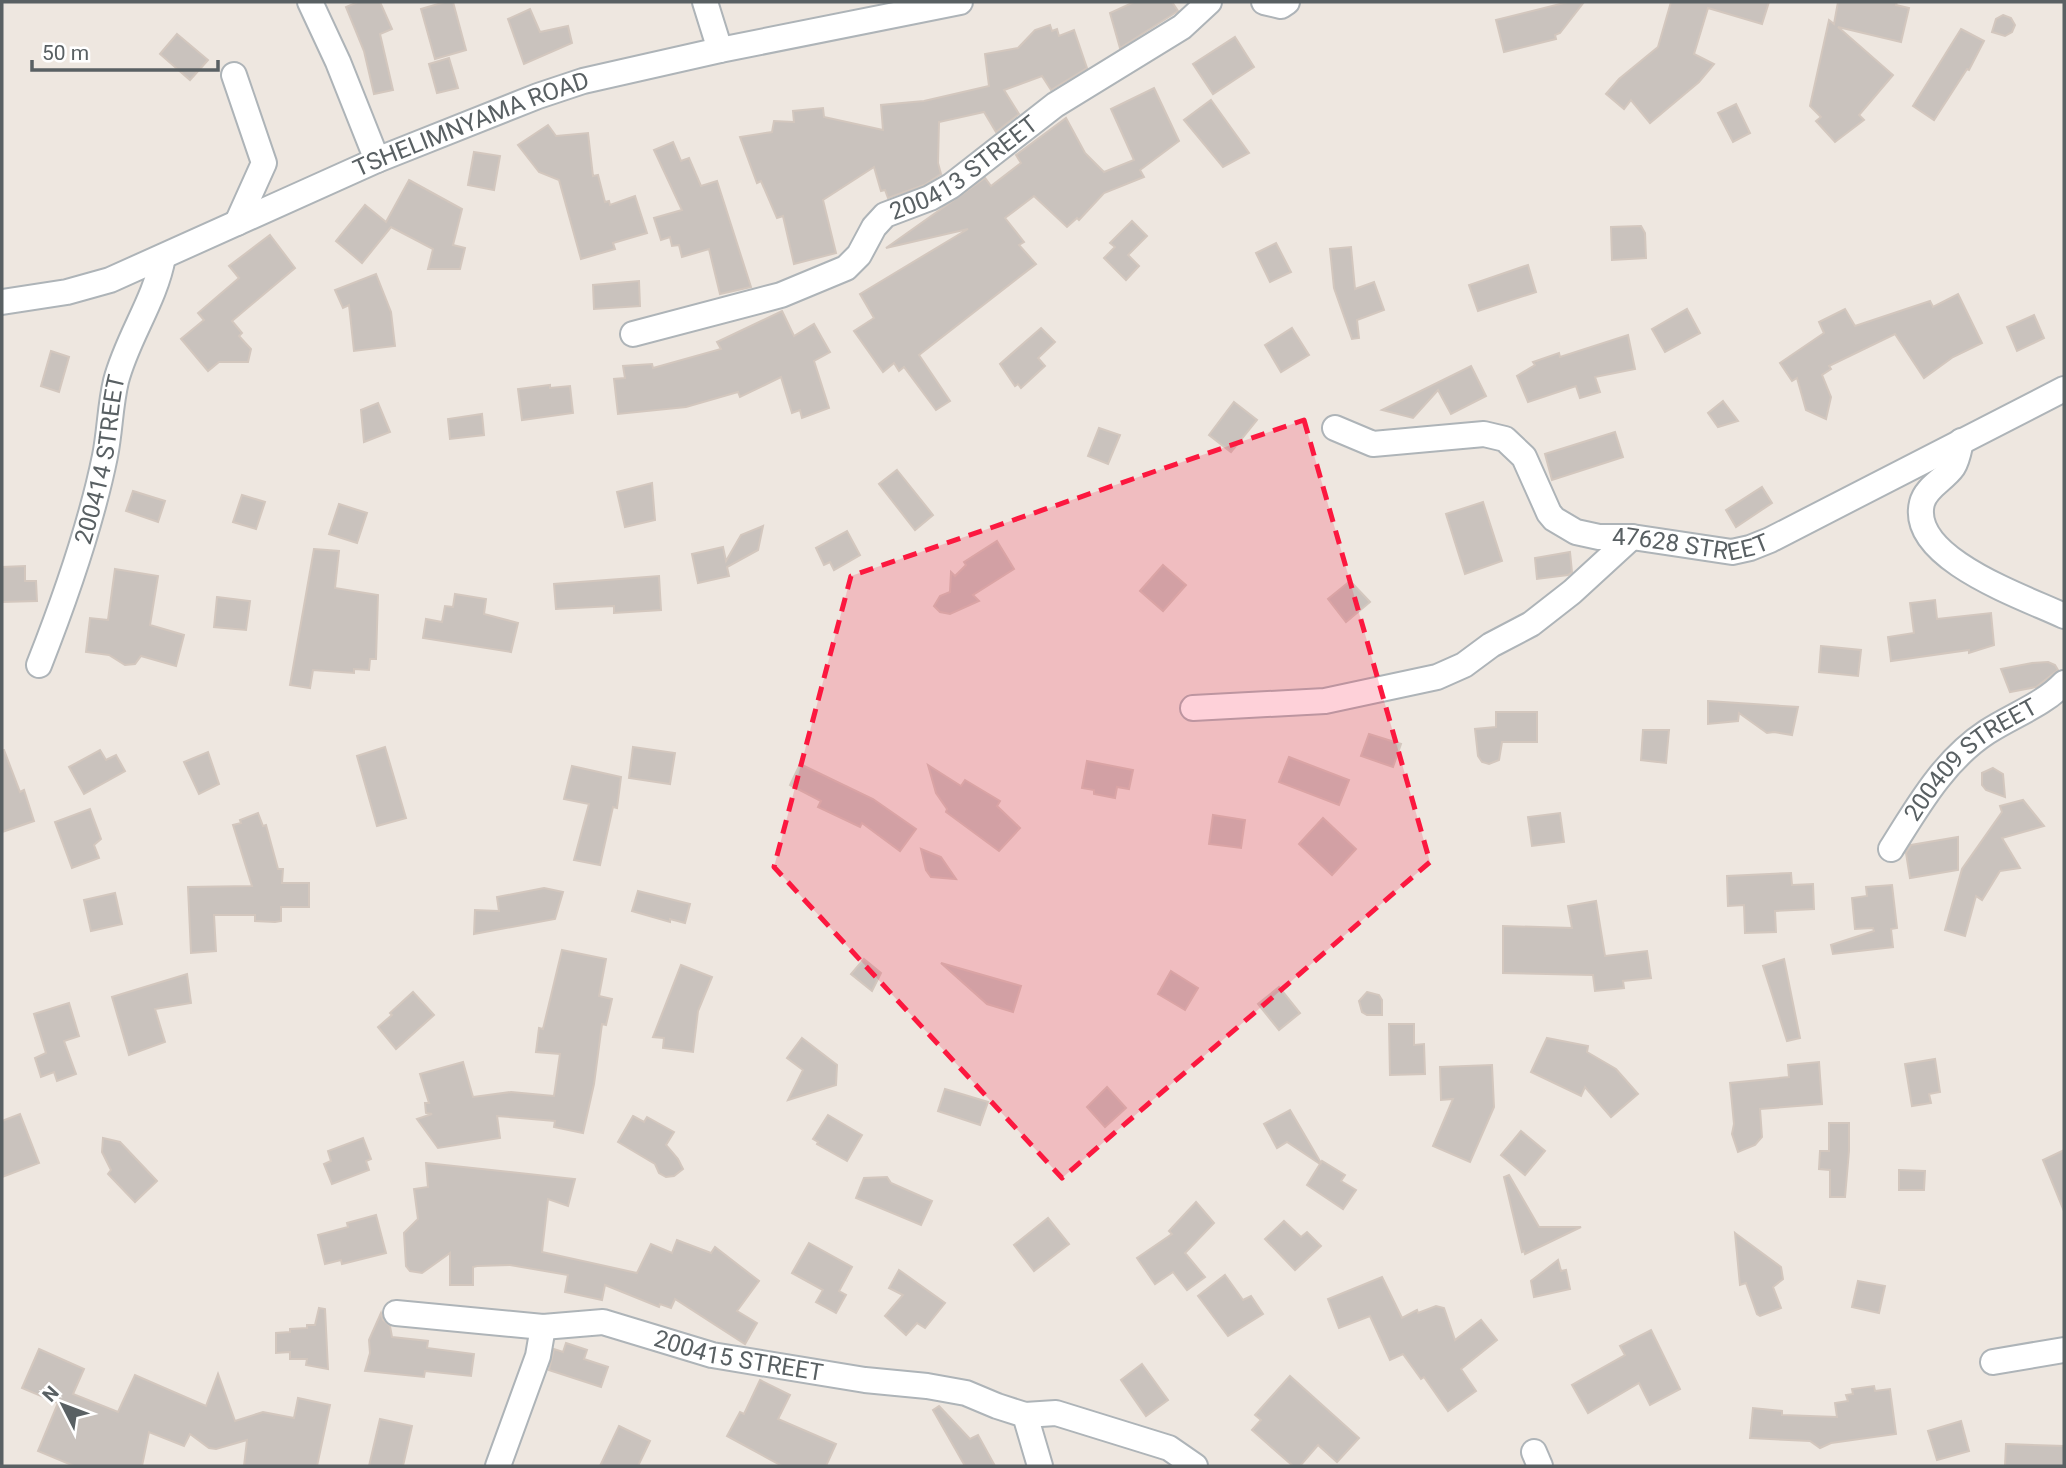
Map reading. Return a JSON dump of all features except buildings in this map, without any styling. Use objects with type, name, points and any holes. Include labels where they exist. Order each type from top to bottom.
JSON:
[{"type":"street","points":[[310,2],[338,62],[377,160]]},
{"type":"street","points":[[705,2],[720,50]]},
{"type":"street","name":"TSHELIMNYAMA ROAD","points":[[2,302],[67,292],[110,280],[377,160],[538,96],[583,81],[720,50],[960,2]]},
{"type":"street","name":"200413 STREET","points":[[633,334],[781,295],[846,268],[859,255],[874,227],[884,215],[930,198],[951,186],[1055,105],[1182,27],[1209,2]]},
{"type":"street","points":[[1264,2],[1281,6],[1287,2]]},
{"type":"street","points":[[234,75],[264,163],[237,223]]},
{"type":"street","name":"200414 STREET","points":[[39,665],[58,615],[94,501],[105,454],[115,383],[157,283],[163,257]]},
{"type":"street","name":"47628 STREET","points":[[1335,428],[1373,444],[1484,433],[1494,435],[1505,439],[1524,457],[1554,519],[1576,532],[1599,537],[1632,537],[1732,552],[1750,548],[2064,389]]},
{"type":"street","points":[[1961,442],[1952,468],[1926,495],[1922,503],[1921,510],[1929,538],[1968,571],[2064,616]]},
{"type":"street","points":[[1194,708],[1325,701],[1437,677],[1464,665],[1491,645],[1531,624],[1572,592],[1632,537]]},
{"type":"street","name":"200409 STREET","points":[[1891,849],[1929,789],[1967,747],[1986,733],[2033,708],[2064,682]]},
{"type":"street","name":"200415 STREET","points":[[396,1313],[543,1327],[603,1322],[712,1355],[966,1393],[1025,1415],[1056,1413],[1169,1448],[1195,1466]]},
{"type":"street","points":[[498,1466],[538,1356],[543,1327]]},
{"type":"street","points":[[1993,1362],[2064,1350]]},
{"type":"street","points":[[1025,1415],[1040,1466]]},
{"type":"highlighted area","points":[[1304,420],[1430,862],[1062,1178],[774,867],[851,576]]}]
